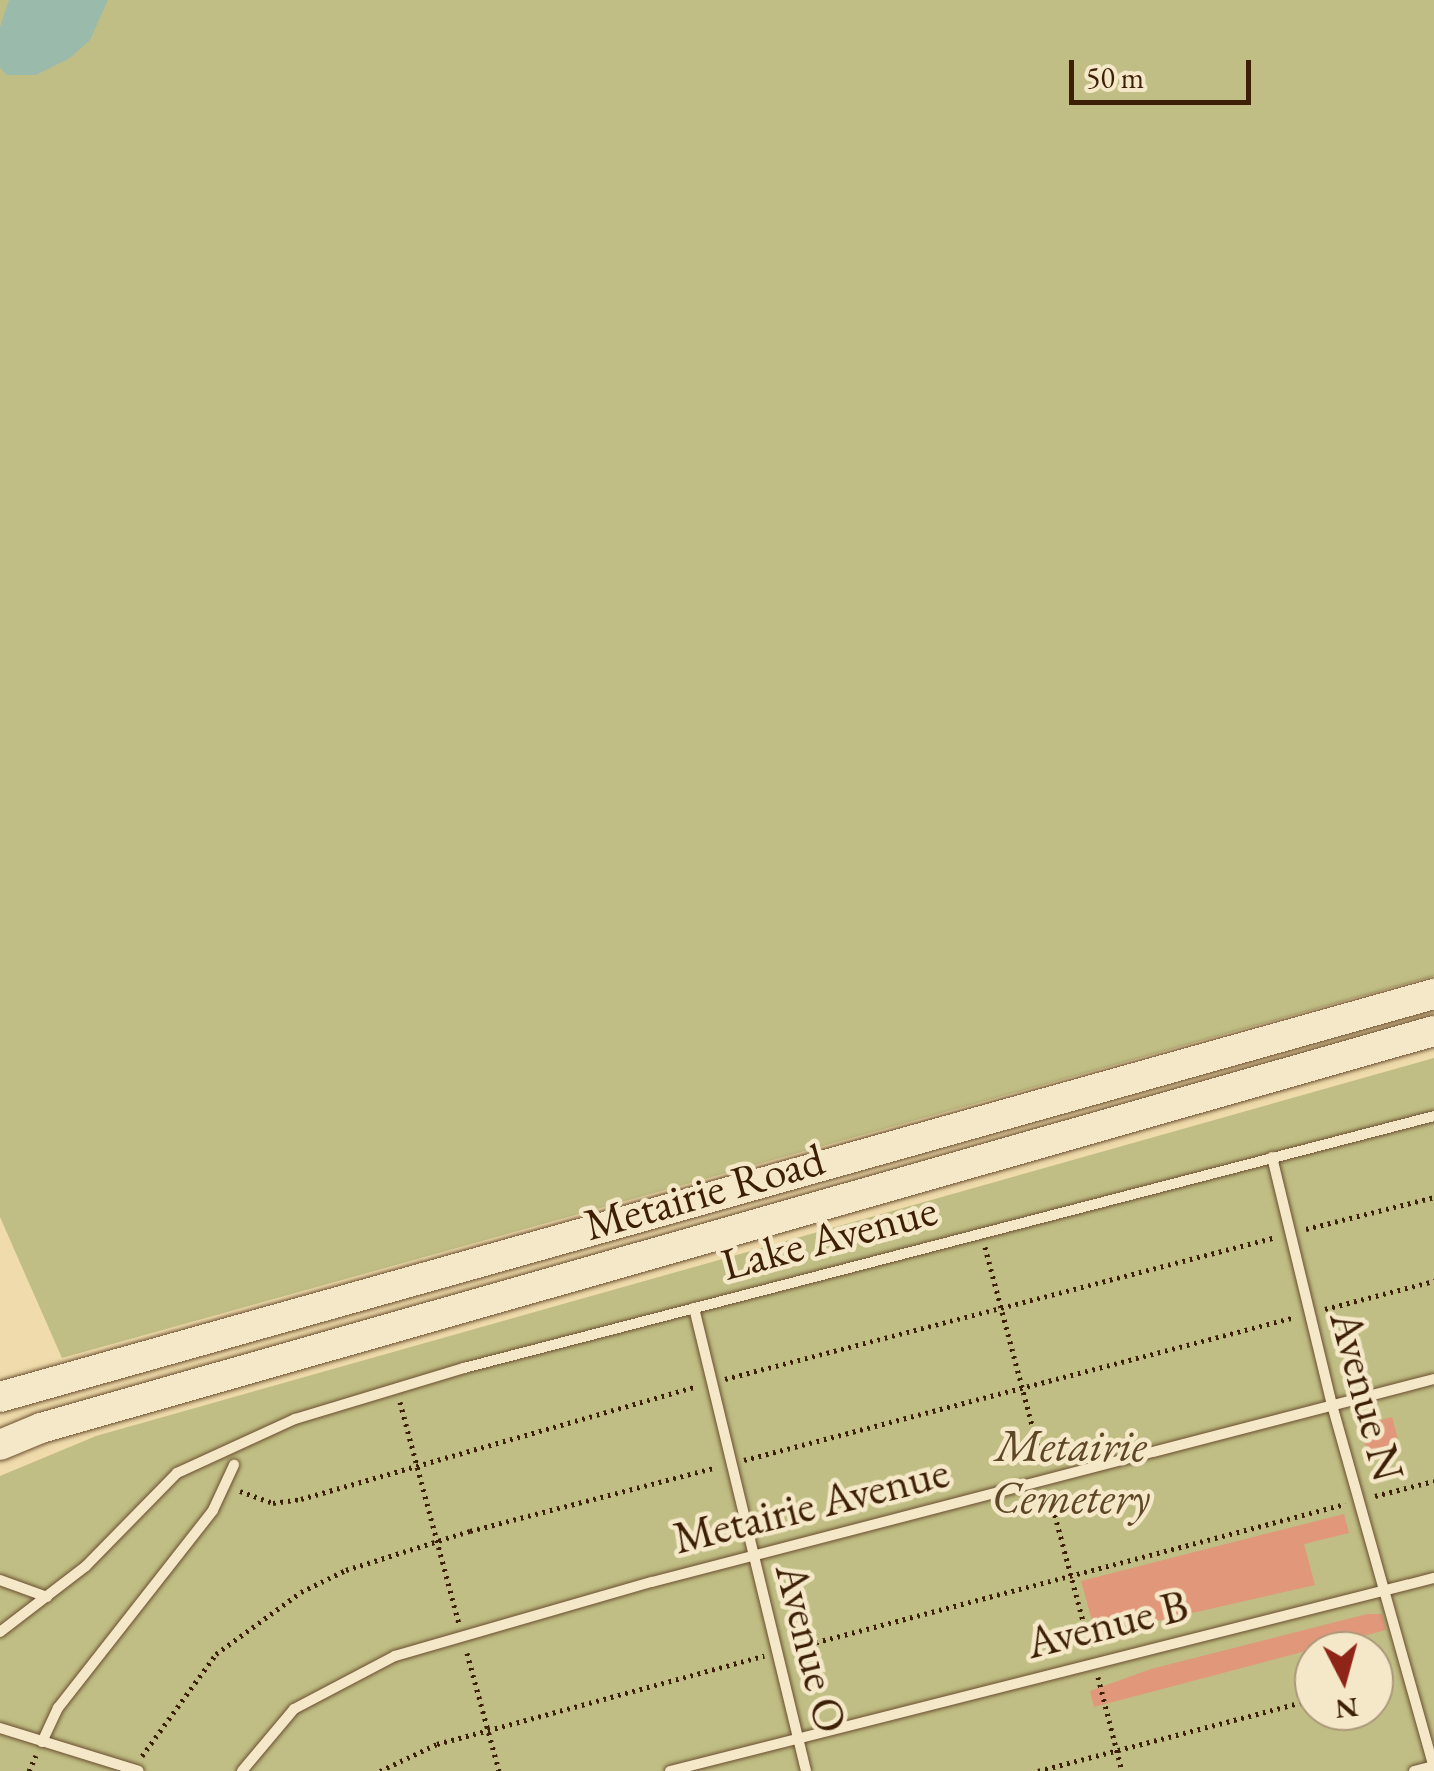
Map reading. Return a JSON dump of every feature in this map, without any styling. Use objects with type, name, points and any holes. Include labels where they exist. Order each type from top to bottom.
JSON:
[{"type":"main road","name":"Metairie Road","points":[[0,1397],[1434,994]]},
{"type":"main road","name":"Metairie Road","points":[[0,1446],[41,1428],[1434,1031]]},
{"type":"lane","name":"Lake Avenue","points":[[0,1632],[139,1518],[177,1473],[295,1419],[694,1308],[1434,1116]]},
{"type":"lane","name":"Avenue N","points":[[1272,1158],[1332,1405],[1434,1766]]},
{"type":"lane","name":"Avenue O","points":[[694,1308],[728,1464],[806,1771]]},
{"type":"lane","name":"Metairie Avenue","points":[[242,1771],[294,1710],[395,1656],[1434,1379]]},
{"type":"lane","points":[[42,1742],[58,1708],[213,1510],[234,1465]]},
{"type":"lane","name":"Avenue B","points":[[670,1771],[1434,1578]]},
{"type":"lane","points":[[0,1580],[46,1596]]},
{"type":"lane","points":[[0,1728],[137,1770]]},
{"type":"lane","points":[[1414,1771],[1434,1766]]},
{"type":"path","points":[[226,1482],[273,1503],[711,1382],[1434,1197]]},
{"type":"path","points":[[981,1233],[1122,1771]]},
{"type":"path","points":[[137,1770],[181,1696],[253,1621],[346,1570],[438,1541],[1434,1281]]},
{"type":"path","points":[[397,1388],[499,1771]]},
{"type":"path","points":[[380,1771],[488,1729],[1434,1480]]},
{"type":"path","points":[[1038,1771],[1294,1705]]},
{"type":"green space","points":[[0,0],[1434,0],[1434,976],[62,1358],[0,1217]]},
{"type":"green space","name":"Metairie Cemetery","points":[[1434,1058],[1434,1771],[0,1771],[0,1476],[96,1436]]},
{"type":"shaded area","points":[[9,0],[108,0],[90,40],[70,58],[36,75],[7,75],[0,68],[0,27]]},
{"type":"building","points":[[1392,1417],[1399,1443],[1367,1452],[1360,1426]]},
{"type":"building","points":[[1344,1514],[1349,1533],[1304,1544],[1315,1585],[1096,1635],[1081,1581]]},
{"type":"building","points":[[1367,1614],[1382,1614],[1386,1630],[1382,1631],[1300,1631]]},
{"type":"building","points":[[1294,1633],[1294,1654],[1094,1707],[1090,1691],[1151,1669]]}]
